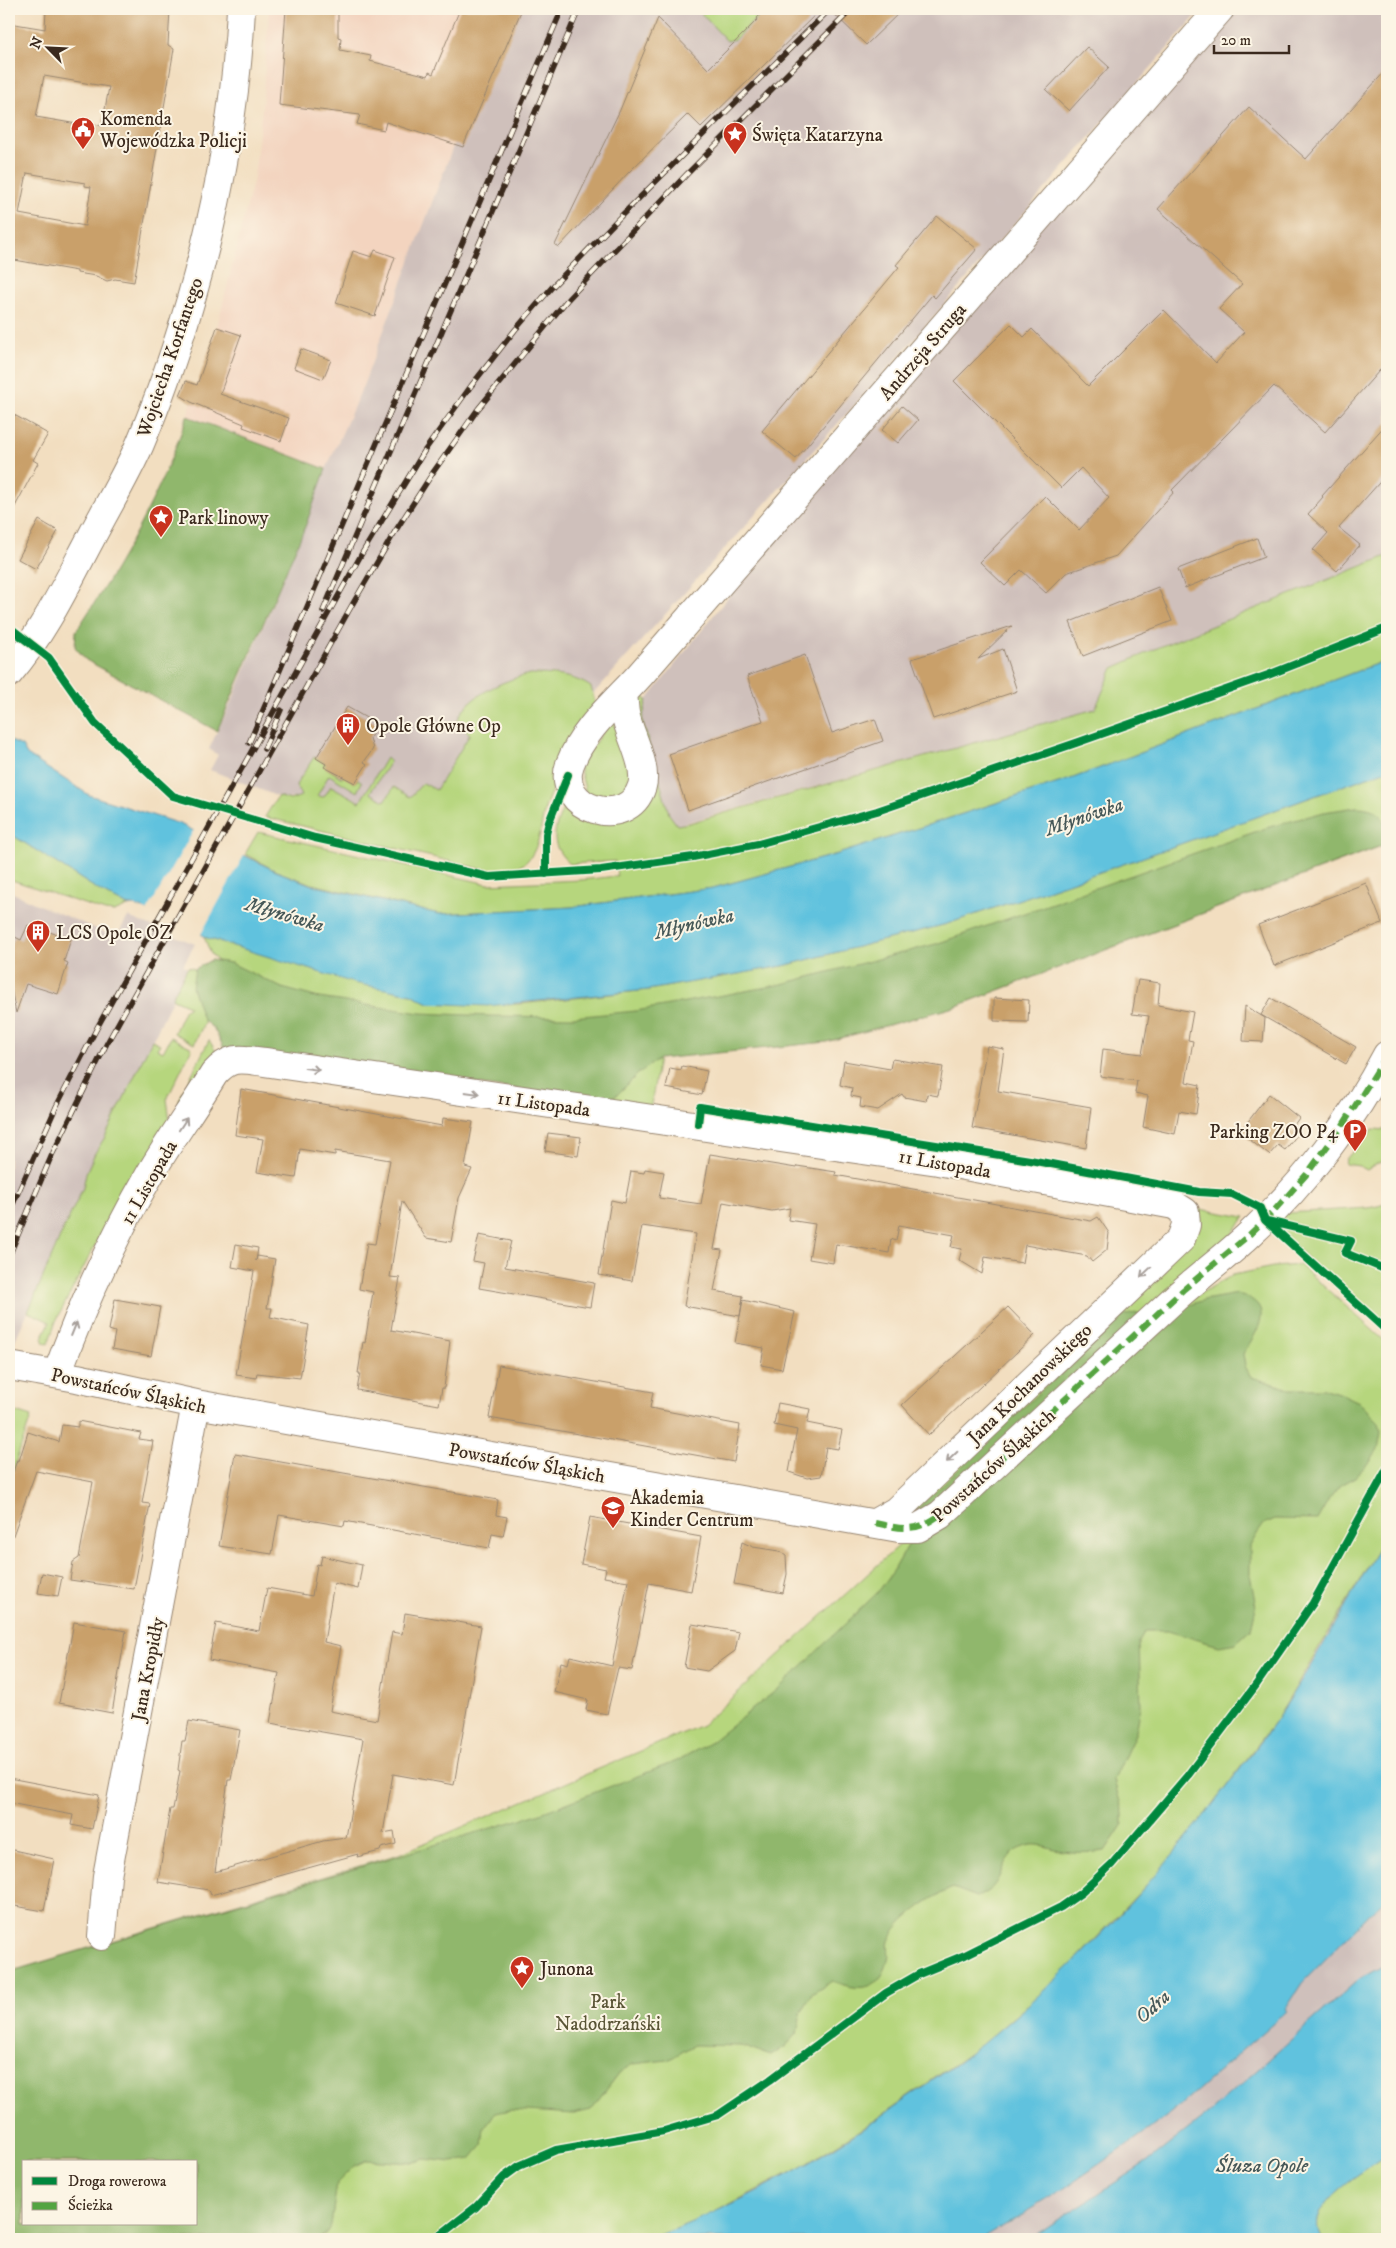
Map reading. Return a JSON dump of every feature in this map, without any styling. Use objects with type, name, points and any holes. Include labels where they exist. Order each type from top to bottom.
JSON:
[{"type":"street","name":"Wojciecha Korfantego","points":[[9,673],[27,651],[56,604],[139,445],[177,346],[208,240],[229,121],[241,9]]},
{"type":"street","name":"Andrzeja Struga","points":[[623,694],[1220,9]]},
{"type":"street","name":"Powstańców Śląskich","points":[[9,1366],[57,1374],[196,1404],[908,1529],[928,1524],[940,1515],[1183,1290],[1249,1235],[1306,1176],[1341,1128],[1387,1055]]},
{"type":"street","name":"11 Listopada","points":[[57,1374],[82,1308],[137,1197],[214,1074],[223,1064],[231,1060],[265,1062],[698,1124],[976,1168],[1174,1205],[1185,1212],[1186,1225],[1181,1239]]},
{"type":"street","name":"Jana Kochanowskiego","points":[[875,1523],[896,1511],[1181,1239]]},
{"type":"street","name":"Jana Kropidły","points":[[102,1936],[107,1876],[196,1404]]},
{"type":"shaded area","points":[[269,9],[522,9],[463,147],[454,144],[363,386],[326,469],[187,416],[217,327],[254,178],[262,110]]},
{"type":"shaded area","points":[[522,9],[1202,9],[907,347],[594,693],[526,807],[500,836],[321,796],[284,799],[210,770],[218,755],[209,749],[233,698],[305,527],[326,469],[363,386],[454,144],[463,147]]},
{"type":"shaded area","points":[[1226,9],[1387,9],[1387,556],[1164,645],[1113,668],[1096,709],[677,825],[669,814],[642,720],[647,700],[806,498]]},
{"type":"shaded area","points":[[9,891],[116,937],[128,917],[195,944],[183,965],[187,968],[173,998],[105,1137],[95,1153],[86,1173],[83,1188],[9,1354]]},
{"type":"shaded area","points":[[1387,1896],[1387,1960],[1381,1967],[1359,1979],[1209,2113],[1148,2161],[1029,2239],[981,2239],[1062,2190],[1178,2108],[1287,2011],[1285,2009],[1302,1983]]},
{"type":"green space","points":[[697,9],[766,9],[735,39],[727,41]]},
{"type":"green space","points":[[187,416],[326,469],[305,527],[217,731],[86,660],[75,647],[76,631],[109,580],[139,527],[165,473]]},
{"type":"green space","points":[[1387,556],[1387,660],[1068,780],[838,854],[713,888],[572,907],[439,914],[312,884],[276,871],[245,854],[258,832],[488,884],[581,880],[617,876],[615,861],[570,864],[562,856],[555,841],[556,826],[567,800],[634,812],[633,732],[634,716],[640,694],[647,700],[642,720],[669,814],[677,825],[689,823],[1095,709],[1113,668],[1164,645]]},
{"type":"green space","points":[[530,674],[562,676],[584,683],[591,687],[595,702],[546,805],[535,850],[522,865],[505,870],[482,869],[265,817],[278,796],[290,800],[301,796],[296,785],[314,757],[326,764],[325,767],[342,778],[343,776],[355,783],[358,779],[362,782],[357,792],[329,775],[317,796],[324,797],[331,786],[360,802],[386,758],[390,762],[370,793],[385,801],[394,787],[410,797],[423,783],[436,790],[470,734],[457,723],[467,705],[476,697],[498,685]]},
{"type":"green space","points":[[613,718],[633,772],[624,799],[587,798],[579,765]]},
{"type":"green space","points":[[1387,770],[1387,844],[954,1007],[826,1042],[659,1058],[650,1111],[244,990],[211,954],[204,937],[354,982],[411,994],[429,1003],[520,1004],[648,990],[783,966],[947,924],[1141,858]]},
{"type":"green space","points":[[1356,807],[1372,810],[1382,817],[1385,829],[1381,846],[954,1007],[826,1042],[659,1059],[639,1073],[617,1095],[608,1101],[226,1052],[214,1029],[203,1020],[192,987],[195,969],[211,960],[231,963],[282,988],[319,998],[420,1013],[573,1017],[636,1011],[778,985],[936,944],[1266,828],[1324,812]]},
{"type":"green space","points":[[9,833],[100,891],[128,906],[114,912],[105,911],[9,879]]},
{"type":"green space","points":[[188,967],[198,970],[220,991],[194,1044],[174,1033],[185,1009],[189,1006],[172,997]]},
{"type":"green space","points":[[171,1037],[192,1048],[167,1099],[170,1121],[103,1234],[101,1234],[56,1321],[48,1344],[44,1343],[42,1338],[50,1322],[28,1312],[83,1188],[86,1173],[95,1153],[105,1137],[152,1040],[160,1044],[157,1049],[163,1052]]},
{"type":"green space","points":[[209,1040],[218,1055],[179,1108],[178,1102]]},
{"type":"green space","points":[[1373,1129],[1387,1130],[1387,1161],[1378,1163],[1367,1170],[1359,1166],[1345,1164],[1346,1159]]},
{"type":"green space","points":[[1387,1204],[1387,1331],[1265,1220],[1271,1214],[1368,1208]]},
{"type":"green space","name":"Park Nadodrzański","points":[[1200,1209],[1245,1217],[1217,1253],[1183,1303],[1233,1275],[1273,1267],[1300,1265],[1387,1343],[1387,1534],[1277,1719],[1201,1820],[1154,1877],[1072,1964],[980,2046],[877,2119],[801,2167],[705,2217],[649,2239],[9,2239],[9,1972],[399,1854],[702,1725],[917,1529],[875,1523],[1123,1294],[1185,1212]]},
{"type":"green space","name":"Park Nadodrzański","points":[[1238,1294],[1250,1299],[1258,1305],[1261,1312],[1258,1328],[1243,1354],[1245,1366],[1251,1377],[1290,1389],[1325,1389],[1342,1394],[1359,1402],[1379,1422],[1381,1432],[1378,1449],[1370,1461],[1355,1477],[1340,1485],[1329,1499],[1317,1520],[1275,1519],[1264,1524],[1257,1534],[1250,1546],[1250,1574],[1256,1607],[1251,1629],[1236,1643],[1219,1646],[1168,1631],[1145,1631],[1139,1641],[1141,1706],[1136,1732],[1114,1780],[1123,1813],[1123,1824],[1105,1851],[1063,1851],[1040,1845],[1021,1848],[1009,1857],[996,1882],[986,1892],[977,1897],[953,1888],[916,1909],[893,1933],[888,1943],[888,1960],[880,1979],[867,1987],[851,1987],[832,1981],[812,1994],[801,2013],[797,2034],[786,2046],[771,2056],[741,2046],[694,2045],[668,2060],[633,2064],[620,2072],[591,2110],[574,2114],[511,2110],[495,2113],[484,2128],[482,2146],[471,2159],[452,2162],[425,2159],[411,2163],[367,2160],[354,2166],[337,2183],[331,2225],[325,2235],[316,2239],[289,2237],[271,2239],[9,2239],[9,1972],[538,1814],[677,1761],[711,1742],[779,1688],[878,1592],[894,1570],[918,1528],[917,1509],[1110,1325],[1120,1318],[1136,1313],[1153,1318],[1204,1300]]},
{"type":"green space","points":[[9,1410],[31,1417],[9,1482]]},
{"type":"green space","points":[[1387,2155],[1387,2239],[1322,2239],[1318,2226],[1320,2214],[1327,2202],[1338,2190]]},
{"type":"water","name":"Młynówka","points":[[1387,660],[1387,770],[1141,858],[947,924],[783,966],[648,990],[487,1006],[429,1003],[411,994],[354,983],[204,937],[199,931],[133,905],[128,906],[100,891],[9,833],[9,740],[22,746],[27,755],[89,795],[180,824],[276,871],[312,885],[439,914],[572,907],[713,888],[838,854],[1068,780]]},
{"type":"water","name":"Odra","points":[[1387,1534],[1387,1896],[1302,1983],[1285,2009],[1287,2011],[1178,2108],[1062,2190],[981,2239],[649,2239],[743,2199],[832,2149],[959,2062],[1017,2015],[1050,1985],[1145,1887],[1203,1818],[1260,1743],[1334,1627]]},
{"type":"water","name":"Śluza Opole","points":[[1387,1960],[1387,2155],[1338,2190],[1327,2202],[1320,2214],[1318,2226],[1322,2239],[1029,2239],[1148,2161],[1209,2113],[1359,1979],[1381,1967]]},
{"type":"pier","points":[[195,828],[246,852],[200,936],[146,913]]},
{"type":"building","name":"Komenda Wojewódzka Policji","points":[[46,9],[170,9],[168,45],[174,49],[134,282],[115,279],[107,281],[96,276],[77,273],[77,271],[9,259],[9,23],[45,29]],"holes":[[[44,76],[109,87],[102,126],[95,124],[95,127],[36,117]],[[27,173],[85,183],[85,186],[91,187],[85,226],[19,214]]]},
{"type":"building","points":[[286,9],[338,9],[338,37],[341,38],[340,50],[371,56],[370,61],[428,76],[429,72],[433,74],[460,9],[522,9],[463,147],[386,122],[384,130],[357,124],[360,115],[279,105]]},
{"type":"building","points":[[766,9],[821,9],[701,127],[688,114],[629,172],[559,247],[555,245],[620,110],[658,18],[708,69]]},
{"type":"building","points":[[829,9],[903,9],[866,45]]},
{"type":"building","points":[[1087,47],[1109,67],[1069,111],[1046,90]]},
{"type":"building","points":[[1387,69],[1387,362],[1325,432],[1274,386],[1172,490],[1174,492],[1116,556],[1066,573],[1046,593],[1021,570],[1005,586],[980,562],[1045,496],[1079,530],[1109,498],[1081,468],[1061,488],[954,381],[1011,324],[1024,337],[1032,329],[1088,386],[1164,310],[1216,363],[1244,332],[1219,309],[1242,284],[1158,209],[1249,107],[1306,159]]},
{"type":"building","points":[[937,216],[977,249],[935,298],[932,295],[796,459],[762,431],[899,267],[896,265]]},
{"type":"building","points":[[375,250],[395,257],[375,316],[336,303],[353,251],[372,257]]},
{"type":"building","points":[[217,327],[241,335],[220,394],[289,418],[281,441],[243,427],[244,424],[191,402],[180,395],[186,381],[197,385]]},
{"type":"building","points":[[301,349],[331,360],[323,379],[294,368]]},
{"type":"building","points":[[902,406],[918,420],[898,443],[882,430]]},
{"type":"building","points":[[9,412],[48,434],[33,460],[38,463],[9,518]]},
{"type":"building","points":[[1387,423],[1387,474],[1339,528],[1360,545],[1337,571],[1313,550],[1328,533],[1308,514]]},
{"type":"building","points":[[39,520],[58,531],[36,569],[18,559]]},
{"type":"building","points":[[1257,538],[1264,557],[1185,588],[1178,569]]},
{"type":"building","points":[[1158,587],[1172,621],[1083,656],[1070,622]]},
{"type":"building","points":[[1012,626],[978,659],[1003,649],[1017,691],[933,719],[912,659]]},
{"type":"building","points":[[805,655],[832,733],[875,719],[883,741],[688,810],[669,754],[763,721],[747,676]]},
{"type":"building","name":"Opole Główne Op","points":[[347,707],[377,724],[370,738],[373,749],[364,762],[367,764],[355,783],[324,767],[326,764],[316,758]]},
{"type":"building","points":[[1366,883],[1382,923],[1274,966],[1258,925]]},
{"type":"building","name":"LCS Opole OZ","points":[[28,925],[71,939],[64,961],[68,963],[58,994],[26,984],[16,1013],[9,979],[9,950],[15,937],[21,940]]},
{"type":"building","points":[[1138,980],[1160,983],[1158,1005],[1193,1012],[1188,1040],[1193,1041],[1186,1082],[1200,1085],[1196,1114],[1179,1111],[1175,1134],[1143,1127],[1148,1096],[1135,1093],[1137,1081],[1100,1076],[1103,1049],[1142,1054],[1149,1016],[1132,1014]]},
{"type":"building","points":[[994,998],[1029,1000],[1028,1022],[994,1021]]},
{"type":"building","points":[[1271,998],[1356,1047],[1346,1064],[1261,1015]]},
{"type":"building","points":[[1245,1006],[1265,1018],[1263,1042],[1243,1041]]},
{"type":"building","points":[[987,1046],[1004,1049],[998,1091],[1091,1107],[1086,1148],[972,1128]]},
{"type":"building","points":[[892,1059],[943,1067],[938,1096],[927,1094],[926,1101],[904,1097],[902,1094],[878,1110],[860,1107],[861,1098],[851,1096],[852,1088],[840,1085],[844,1061],[890,1069]]},
{"type":"building","points":[[682,1066],[707,1071],[702,1095],[666,1088],[670,1068],[681,1070]]},
{"type":"building","points":[[241,1089],[442,1126],[443,1118],[473,1122],[465,1167],[472,1169],[459,1198],[451,1242],[426,1238],[402,1201],[390,1277],[400,1278],[391,1330],[450,1341],[444,1388],[442,1388],[439,1405],[357,1390],[363,1342],[365,1343],[373,1292],[359,1289],[367,1243],[375,1244],[390,1160],[335,1151],[335,1155],[300,1149],[296,1178],[257,1172],[263,1139],[235,1135]]},
{"type":"building","points":[[1269,1094],[1299,1118],[1291,1129],[1298,1134],[1285,1150],[1278,1145],[1269,1155],[1240,1132]]},
{"type":"building","points":[[548,1133],[581,1137],[578,1156],[545,1151]]},
{"type":"building","points":[[710,1154],[796,1168],[797,1166],[836,1172],[835,1175],[1091,1221],[1098,1217],[1109,1233],[1107,1250],[1092,1262],[1087,1256],[1025,1245],[1022,1263],[985,1257],[982,1274],[959,1260],[962,1249],[951,1247],[954,1235],[899,1225],[896,1241],[891,1239],[889,1253],[836,1244],[833,1263],[809,1259],[815,1224],[788,1220],[790,1208],[772,1211],[723,1202],[714,1249],[722,1250],[714,1291],[743,1296],[740,1316],[684,1306],[696,1234],[642,1226],[632,1281],[599,1275],[611,1200],[625,1203],[631,1171],[644,1173],[645,1169],[664,1172],[659,1198],[701,1204]]},
{"type":"building","points":[[479,1235],[511,1241],[505,1267],[594,1283],[590,1307],[479,1288],[484,1263],[473,1261]]},
{"type":"building","points":[[236,1244],[258,1248],[256,1261],[257,1256],[275,1259],[267,1308],[272,1308],[270,1317],[309,1325],[300,1378],[257,1373],[256,1378],[236,1375],[254,1271],[232,1267]]},
{"type":"building","points":[[115,1299],[160,1307],[151,1356],[112,1349],[115,1332],[109,1330]]},
{"type":"building","points":[[743,1300],[795,1312],[782,1369],[761,1365],[764,1348],[735,1343]]},
{"type":"building","points":[[1008,1307],[1035,1335],[929,1435],[902,1405]]},
{"type":"building","points":[[499,1365],[653,1392],[650,1408],[740,1425],[734,1462],[489,1418]]},
{"type":"building","points":[[778,1403],[810,1409],[807,1423],[842,1430],[838,1449],[826,1447],[821,1476],[807,1478],[789,1472],[797,1430],[774,1425]]},
{"type":"building","points":[[78,1421],[141,1433],[139,1439],[153,1441],[142,1503],[150,1504],[134,1589],[70,1580],[73,1562],[79,1558],[93,1482],[36,1471],[11,1541],[9,1540],[9,1471],[13,1472],[17,1460],[19,1461],[28,1432],[59,1442],[62,1425],[78,1427]]},
{"type":"building","points":[[235,1454],[498,1500],[496,1515],[507,1517],[503,1536],[492,1534],[489,1548],[345,1521],[344,1526],[279,1515],[272,1554],[219,1546]]},
{"type":"building","points":[[590,1517],[701,1537],[691,1591],[649,1583],[632,1670],[618,1668],[607,1714],[586,1710],[588,1700],[554,1692],[561,1662],[568,1664],[570,1656],[612,1666],[628,1581],[604,1577],[606,1569],[581,1564]]},
{"type":"building","points":[[742,1542],[753,1547],[779,1551],[786,1556],[787,1574],[783,1593],[734,1584]]},
{"type":"building","points":[[322,1556],[362,1565],[358,1589],[334,1583],[324,1642],[341,1646],[330,1711],[377,1720],[392,1632],[402,1634],[405,1613],[481,1626],[454,1785],[393,1774],[383,1833],[394,1831],[396,1844],[381,1848],[380,1851],[357,1857],[358,1854],[211,1895],[209,1890],[158,1882],[170,1809],[173,1809],[180,1771],[178,1770],[182,1741],[185,1741],[189,1721],[240,1730],[231,1780],[228,1780],[215,1872],[323,1841],[346,1838],[363,1739],[270,1723],[279,1673],[209,1660],[216,1623],[259,1631],[267,1588],[312,1596],[317,1564],[320,1565]]},
{"type":"building","points":[[42,1573],[62,1577],[58,1596],[38,1593]]},
{"type":"building","points":[[74,1622],[126,1631],[112,1713],[59,1703]]},
{"type":"building","points":[[692,1624],[739,1632],[735,1651],[707,1671],[684,1667]]},
{"type":"building","points":[[9,1778],[99,1795],[92,1829],[71,1825],[73,1815],[9,1803]]},
{"type":"building","points":[[9,1849],[54,1859],[44,1911],[9,1905]]},
{"type":"railway","points":[[249,743],[562,9]]},
{"type":"railway","points":[[323,611],[579,9]]},
{"type":"railway","points":[[9,1213],[56,1107],[98,1026],[361,555],[425,450],[471,386],[553,286],[830,9]]},
{"type":"railway","points":[[9,1256],[51,1157],[107,1043],[352,605],[396,530],[434,471],[478,409],[568,299],[687,174],[852,9]]},
{"type":"railway","points":[[264,749],[281,710]]},
{"type":"marked path","points":[[875,1523],[909,1528],[923,1525],[940,1515],[1183,1290],[1249,1235],[1306,1175],[1341,1128],[1387,1055]]},
{"type":"cycle path","points":[[9,627],[49,658],[95,723],[173,796],[315,838],[489,877],[601,870],[693,857],[758,844],[877,811],[1076,743],[1268,675],[1387,628]]},
{"type":"cycle path","points":[[546,874],[546,834],[568,775]]},
{"type":"cycle path","points":[[698,1124],[700,1107],[1030,1160],[1199,1192],[1232,1194],[1260,1208],[1265,1220],[1387,1331]]},
{"type":"cycle path","points":[[1267,1221],[1351,1241],[1345,1253],[1387,1270]]},
{"type":"cycle path","points":[[435,2239],[476,2207],[504,2177],[519,2166],[556,2150],[664,2131],[718,2115],[770,2080],[886,1993],[919,1974],[965,1955],[1061,1907],[1081,1893],[1112,1864],[1188,1775],[1256,1685],[1313,1603],[1387,1469]]},
{"type":"place","name":"Komenda Wojewódzka Policji","points":[[83,150]]},
{"type":"place","name":"Święta Katarzyna","points":[[735,155]]},
{"type":"place","name":"Park linowy","points":[[161,538]]},
{"type":"place","name":"Opole Główne Op","points":[[348,746]]},
{"type":"place","name":"LCS Opole OZ","points":[[38,953]]},
{"type":"place","name":"Parking ZOO P4","points":[[1355,1152]]},
{"type":"place","name":"Akademia Kinder Centrum","points":[[613,1529]]},
{"type":"place","name":"Junona","points":[[522,1989]]}]
